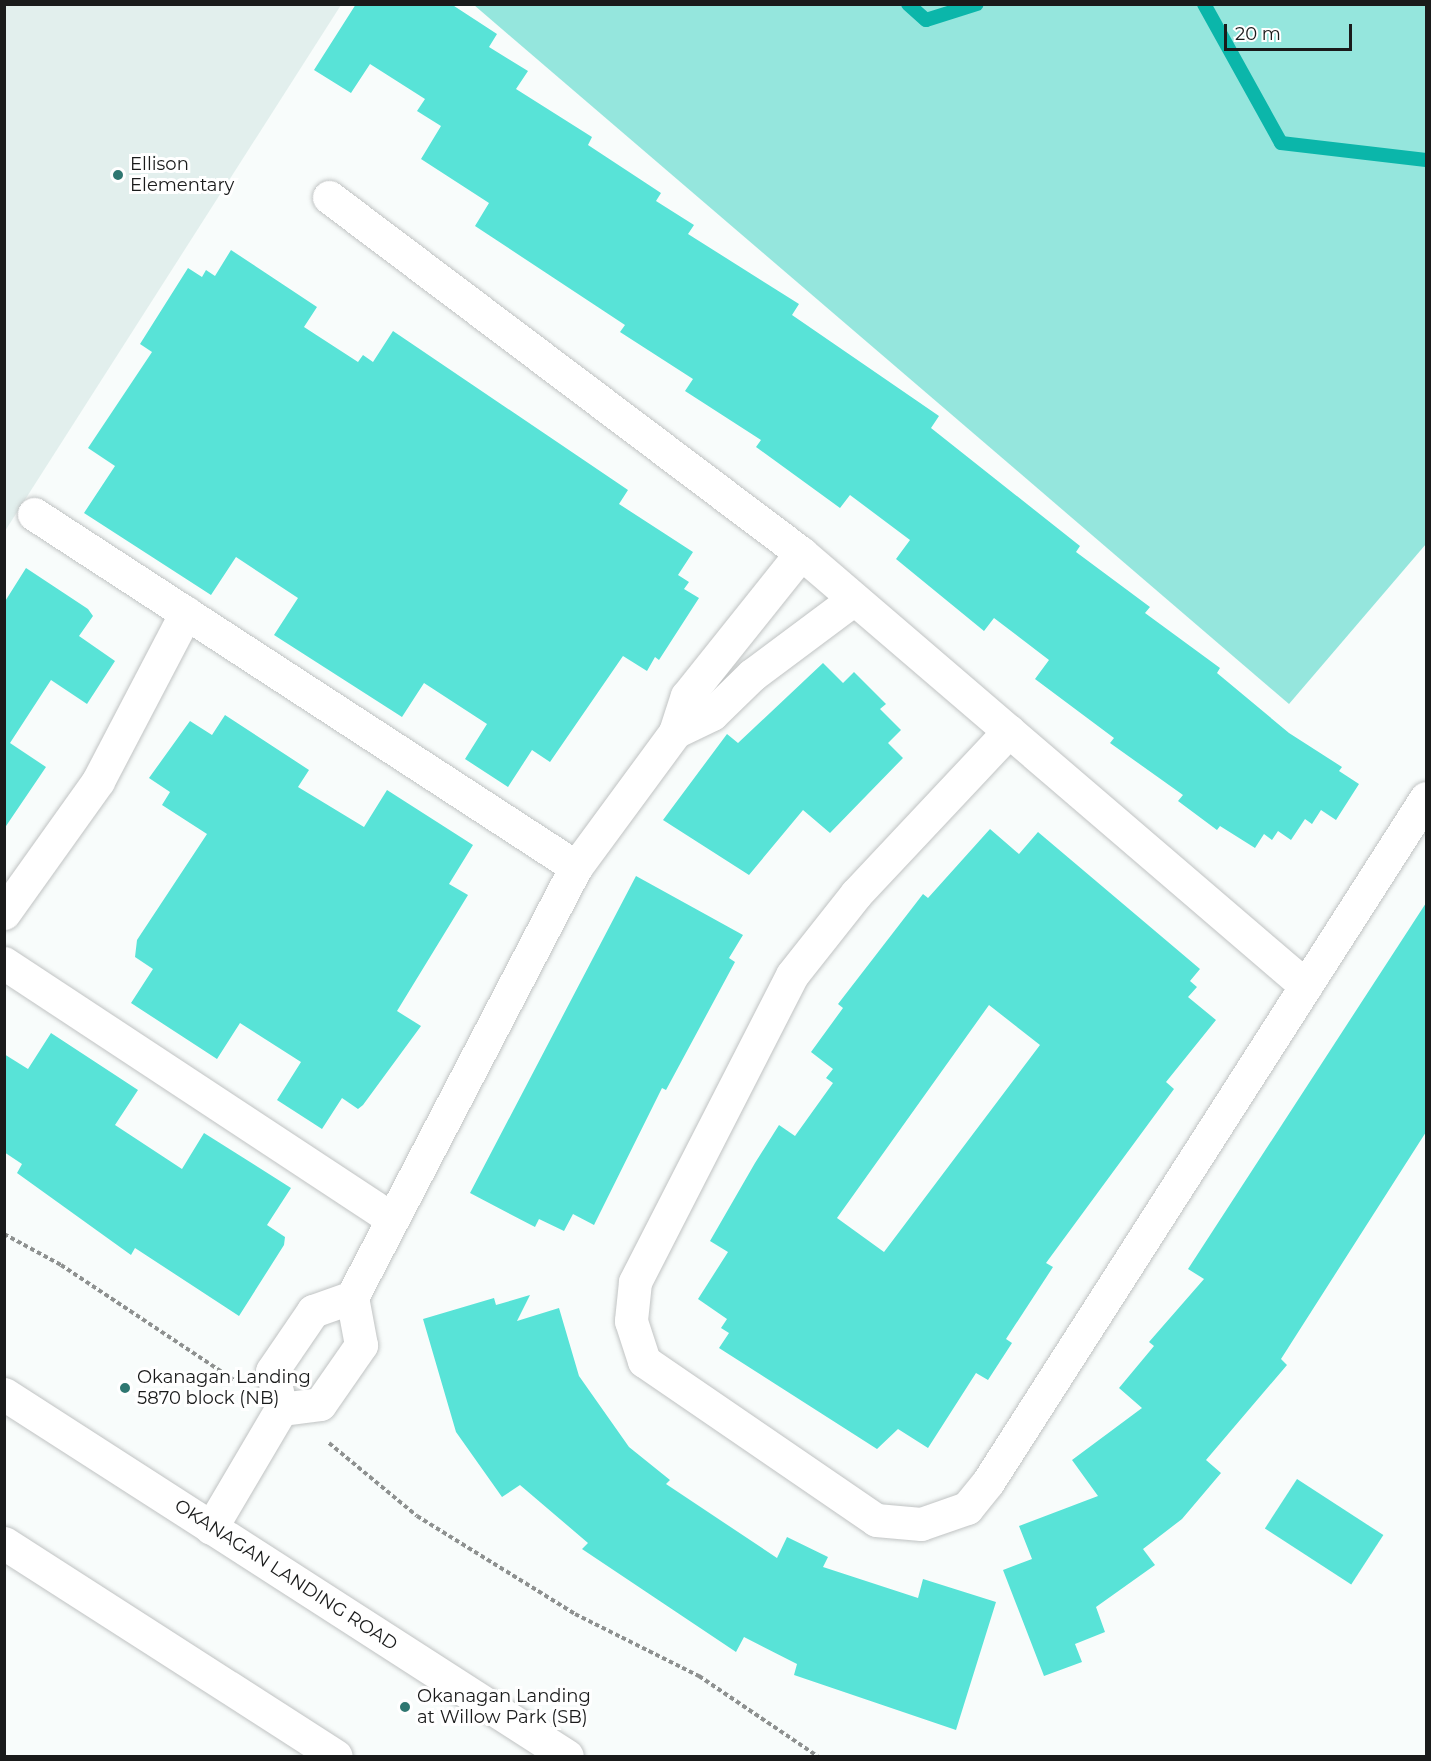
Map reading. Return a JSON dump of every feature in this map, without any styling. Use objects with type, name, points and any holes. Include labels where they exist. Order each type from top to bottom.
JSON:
[{"type":"main road","points":[[329,197],[801,554],[1306,986]]},
{"type":"main road","points":[[34,514],[576,867]]},
{"type":"main road","points":[[280,1409],[320,1404],[361,1345],[352,1297],[576,867],[675,732],[687,696],[801,554]]},
{"type":"main road","points":[[675,732],[712,714],[752,675],[854,599]]},
{"type":"main road","points":[[4,914],[98,781],[186,613]]},
{"type":"main road","points":[[1009,731],[856,894],[792,975],[635,1282],[631,1321],[644,1361],[876,1520],[921,1524],[967,1508],[1426,798]]},
{"type":"main road","points":[[4,963],[392,1219]]},
{"type":"main road","points":[[211,1528],[280,1409],[273,1371],[314,1311],[352,1297]]},
{"type":"main road","name":"OKANAGAN LANDING ROAD","points":[[4,1394],[560,1755]]},
{"type":"main road","points":[[4,1542],[336,1756]]},
{"type":"path","points":[[4,1234],[61,1265],[245,1387]]},
{"type":"path","points":[[321,1436],[417,1516],[575,1614],[699,1676],[817,1756]]},
{"type":"shaded area","name":"Ellison Elementary","points":[[5,5],[341,5],[5,531]]},
{"type":"shaded area","points":[[474,5],[1426,5],[1426,544],[1289,704]]},
{"type":"building","points":[[356,4],[451,4],[497,34],[489,47],[528,71],[516,89],[592,137],[588,145],[661,193],[656,201],[694,225],[688,234],[799,304],[792,315],[939,416],[931,428],[1080,546],[1076,552],[1150,607],[1145,613],[1220,668],[1217,673],[1289,733],[1342,767],[1339,771],[1359,784],[1336,820],[1321,810],[1312,824],[1305,819],[1291,840],[1278,831],[1272,840],[1264,834],[1255,848],[1220,826],[1217,830],[1178,801],[1183,795],[1110,743],[1114,738],[1035,679],[1049,660],[994,618],[984,631],[896,559],[910,540],[850,495],[840,508],[756,447],[761,440],[685,391],[693,379],[620,332],[625,325],[475,226],[489,203],[421,159],[441,126],[417,111],[425,99],[370,64],[351,93],[314,70]]},
{"type":"building","points":[[231,250],[317,307],[304,327],[358,362],[363,355],[373,362],[393,331],[628,490],[619,504],[693,552],[678,575],[689,582],[684,589],[699,598],[659,660],[655,657],[647,671],[623,656],[550,762],[532,750],[508,787],[465,759],[487,724],[424,683],[402,717],[274,635],[298,598],[236,557],[211,595],[84,513],[115,466],[88,448],[152,352],[140,344],[188,268],[202,277],[206,270],[215,276]]},
{"type":"building","points":[[26,568],[88,609],[93,616],[79,636],[115,661],[87,704],[51,680],[10,743],[46,767],[4,829],[4,603]]},
{"type":"building","points":[[823,663],[843,683],[854,672],[886,704],[880,709],[901,730],[888,743],[903,758],[830,833],[803,810],[749,875],[663,820],[727,734],[738,743]]},
{"type":"building","points":[[225,715],[309,770],[298,787],[364,827],[387,790],[473,845],[449,884],[468,895],[397,1011],[421,1026],[363,1105],[358,1109],[342,1098],[322,1129],[277,1100],[301,1062],[240,1023],[217,1059],[131,1003],[153,969],[135,957],[137,940],[207,834],[162,805],[170,792],[149,778],[190,721],[212,735]]},
{"type":"building","points":[[990,829],[1019,854],[1038,832],[1200,969],[1190,981],[1197,987],[1188,997],[1216,1020],[1166,1082],[1174,1089],[1046,1263],[1053,1267],[1006,1339],[1012,1343],[988,1380],[976,1373],[928,1448],[898,1429],[877,1449],[719,1348],[729,1333],[721,1328],[727,1319],[698,1299],[728,1252],[710,1241],[755,1163],[779,1125],[795,1136],[833,1083],[826,1078],[833,1069],[811,1052],[843,1008],[838,1004],[923,894],[928,898]],"holes":[[[989,1005],[1040,1045],[884,1252],[837,1218]]]},
{"type":"building","points":[[636,876],[743,935],[729,958],[735,962],[666,1090],[662,1088],[594,1225],[573,1214],[564,1231],[539,1219],[535,1227],[470,1193]]},
{"type":"building","points":[[1426,903],[1426,1132],[1281,1359],[1287,1365],[1206,1460],[1221,1473],[1182,1519],[1143,1549],[1155,1565],[1096,1607],[1105,1632],[1075,1644],[1082,1662],[1044,1676],[1003,1570],[1032,1559],[1019,1526],[1098,1496],[1072,1460],[1142,1408],[1119,1388],[1154,1346],[1149,1342],[1204,1279],[1188,1269]]},
{"type":"building","points":[[51,1033],[138,1090],[115,1125],[182,1169],[204,1133],[291,1188],[267,1225],[285,1237],[284,1245],[239,1316],[135,1248],[131,1255],[17,1173],[22,1164],[4,1152],[4,1054],[28,1069]]},
{"type":"building","points":[[530,1295],[517,1321],[559,1308],[579,1376],[629,1447],[670,1480],[666,1484],[777,1558],[787,1537],[828,1557],[823,1567],[918,1598],[923,1579],[996,1602],[956,1730],[794,1675],[797,1664],[744,1637],[736,1652],[582,1549],[588,1543],[520,1485],[502,1497],[456,1432],[423,1319],[494,1298],[496,1305]]},
{"type":"building","points":[[1297,1479],[1383,1535],[1351,1585],[1265,1528]]},
{"type":"waterway","points":[[908,4],[926,20],[977,4]]},
{"type":"waterway","points":[[1204,4],[1281,143],[1426,160]]},
{"type":"place","name":"Ellison Elementary","points":[[118,175]]},
{"type":"place","name":"Okanagan Landing 5870 block (NB)","points":[[125,1388]]},
{"type":"place","name":"Okanagan Landing at Willow Park (SB)","points":[[405,1707]]}]
